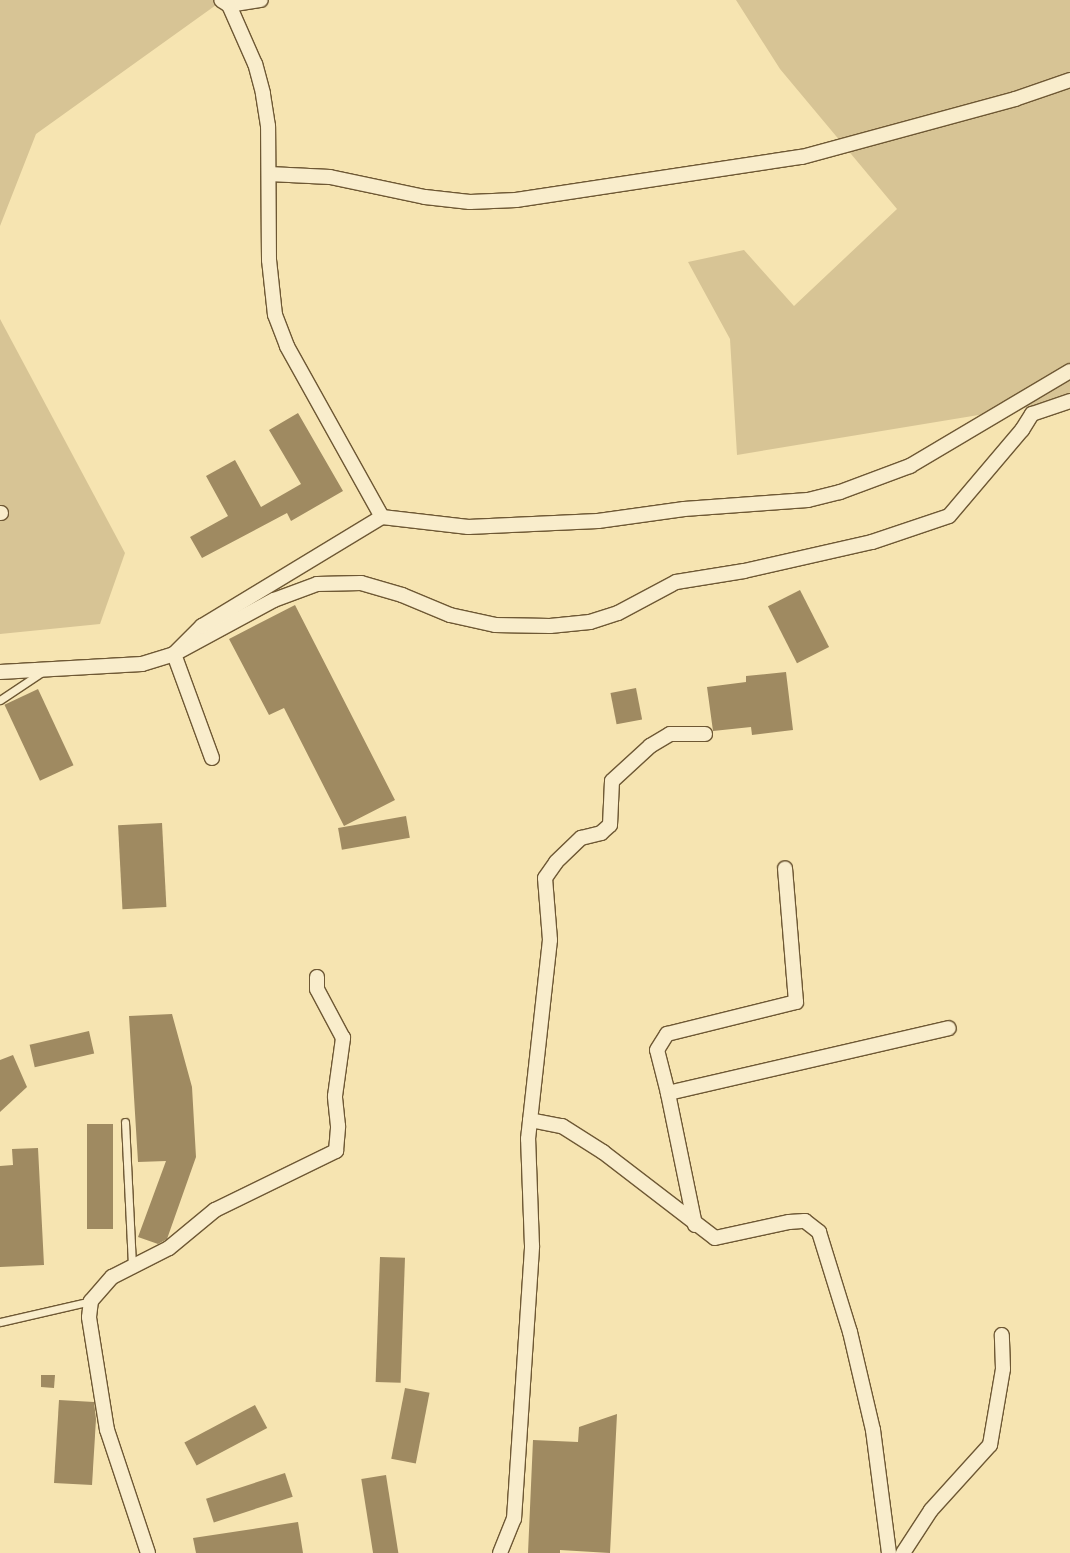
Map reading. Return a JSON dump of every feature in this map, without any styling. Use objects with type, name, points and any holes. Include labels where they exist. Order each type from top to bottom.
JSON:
[{"type":"street","points":[[261,0],[225,3],[255,64],[263,93],[269,174],[269,260],[275,315],[287,346],[382,517]]},
{"type":"street","points":[[269,174],[330,177],[425,197],[470,202],[516,200],[802,157],[1015,99],[1070,80]]},
{"type":"street","points":[[174,654],[202,626],[382,517],[468,527],[598,520],[684,509],[808,500],[840,492],[910,466],[1070,371]]},
{"type":"street","points":[[0,672],[142,664],[174,654],[274,600],[317,584],[361,583],[402,595],[450,615],[495,625],[550,626],[590,622],[618,613],[676,582],[744,572],[872,542],[949,516],[1016,437],[1032,414],[1070,401]]},
{"type":"street","points":[[174,654],[212,758]]},
{"type":"street","points":[[500,1553],[514,1519],[532,1246],[528,1139],[550,940],[545,878],[556,862],[582,838],[601,833],[610,825],[612,781],[650,746],[670,734],[705,734]]},
{"type":"street","points":[[695,1225],[668,1093],[657,1050],[667,1034],[796,1002],[785,868]]},
{"type":"street","points":[[148,1553],[107,1430],[89,1317],[91,1301],[112,1277],[168,1248],[215,1210],[336,1151],[338,1126],[335,1096],[343,1038],[317,990],[317,977]]},
{"type":"street","points":[[668,1093],[949,1028]]},
{"type":"street","points":[[530,1120],[562,1126],[603,1152],[695,1225],[715,1238],[797,1222],[805,1222],[819,1232],[850,1332],[873,1430],[889,1553]]},
{"type":"street","points":[[903,1553],[931,1510],[990,1445],[1003,1369],[1002,1335]]},
{"type":"lane","points":[[0,700],[46,669]]},
{"type":"lane","points":[[125,1122],[132,1268]]},
{"type":"lane","points":[[0,1322],[91,1301]]},
{"type":"shaded area","points":[[0,0],[223,0],[36,134],[0,226]]},
{"type":"shaded area","points":[[736,0],[1070,0],[1070,400],[737,455],[730,339],[688,262],[744,250],[794,306],[897,209],[780,69]]},
{"type":"shaded area","points":[[0,319],[125,553],[100,624],[0,634]]},
{"type":"building","points":[[298,413],[343,491],[291,521],[287,513],[202,558],[190,537],[228,516],[206,476],[235,460],[261,507],[301,484],[269,430]]},
{"type":"building","points":[[800,590],[829,647],[797,663],[768,606]]},
{"type":"building","points":[[295,605],[395,800],[344,826],[284,708],[269,715],[229,639]]},
{"type":"building","points":[[786,672],[793,730],[752,735],[751,727],[713,731],[707,687],[746,682],[746,676]]},
{"type":"building","points":[[636,688],[642,719],[617,724],[610,693]]},
{"type":"building","points":[[38,689],[73,765],[40,781],[4,705]]},
{"type":"building","points":[[406,816],[410,838],[342,850],[338,828]]},
{"type":"building","points":[[162,823],[166,907],[122,909],[118,825]]},
{"type":"building","points":[[172,1014],[192,1087],[196,1157],[167,1239],[158,1244],[138,1237],[166,1161],[138,1162],[129,1016]]},
{"type":"building","points":[[89,1031],[94,1053],[35,1067],[30,1045]]},
{"type":"building","points":[[13,1055],[27,1087],[0,1112],[0,1060]]},
{"type":"building","points":[[87,1124],[113,1124],[113,1229],[87,1229]]},
{"type":"building","points":[[38,1148],[44,1265],[0,1267],[0,1166],[13,1165],[12,1149]]},
{"type":"building","points":[[380,1257],[405,1258],[401,1383],[376,1382]]},
{"type":"building","points":[[41,1375],[55,1375],[54,1388],[41,1387]]},
{"type":"building","points":[[405,1388],[430,1393],[416,1463],[391,1459]]},
{"type":"building","points":[[59,1400],[94,1402],[96,1419],[92,1485],[54,1483]]},
{"type":"building","points":[[255,1405],[267,1428],[197,1466],[184,1443]]},
{"type":"building","points":[[617,1414],[610,1553],[560,1550],[560,1553],[528,1553],[533,1440],[578,1442],[579,1427]]},
{"type":"building","points":[[285,1473],[293,1497],[214,1522],[206,1499]]},
{"type":"building","points":[[386,1475],[398,1553],[373,1553],[361,1479]]},
{"type":"building","points":[[298,1522],[303,1553],[196,1553],[193,1538]]}]
